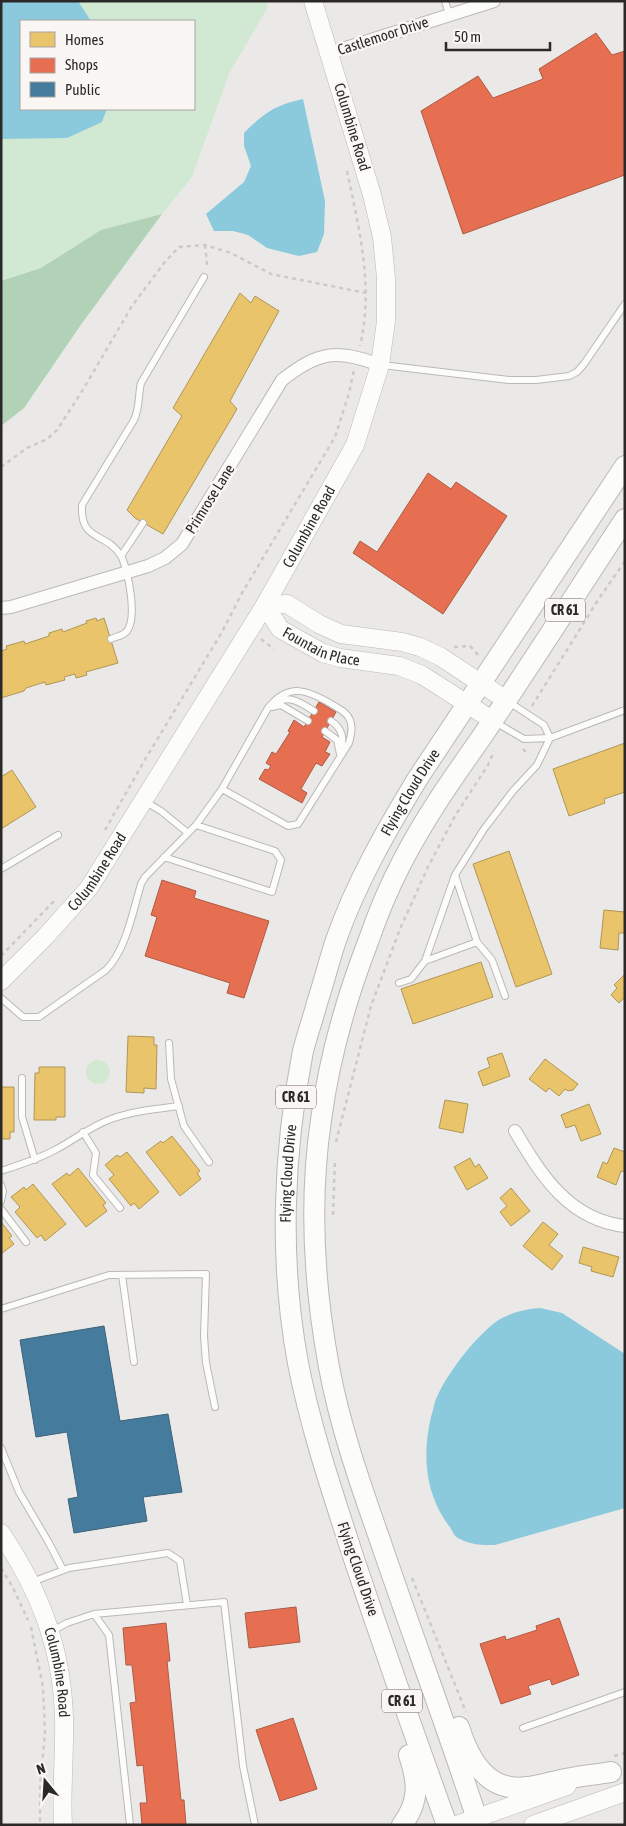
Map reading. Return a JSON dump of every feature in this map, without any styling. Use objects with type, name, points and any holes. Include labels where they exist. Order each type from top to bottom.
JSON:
[{"type":"main road","name":"Flying Cloud Drive","points":[[446,1825],[360,1576],[312,1426],[298,1361],[289,1291],[286,1219],[290,1133],[304,1049],[337,938],[366,871],[391,822],[480,683],[625,466]]},
{"type":"main road","name":"Flying Cloud Drive","points":[[478,1821],[357,1472],[329,1368],[320,1308],[315,1215],[321,1120],[334,1053],[349,993],[389,888],[418,831],[625,519]]},
{"type":"main road","points":[[389,1566],[453,1712],[466,1750],[485,1776],[495,1782],[511,1787],[526,1788],[614,1766]]},
{"type":"main road","points":[[360,1576],[372,1646],[415,1774],[414,1803],[411,1812],[402,1825]]},
{"type":"street","name":"Columbine Road","points":[[1,981],[45,938],[89,888],[265,605],[355,444],[380,365],[386,321],[386,278],[382,237],[372,194],[313,1]]},
{"type":"street","name":"Castlemoor Drive","points":[[330,53],[494,1]]},
{"type":"street","name":"Primrose Lane","points":[[1,608],[11,607],[125,571],[148,566],[165,558],[182,544],[282,380],[302,365],[321,356],[340,354],[357,356],[380,365]]},
{"type":"street","name":"Fountain Place","points":[[492,720],[410,669],[340,658],[303,644],[280,629],[265,605],[287,604],[318,624],[341,634],[402,642],[420,647],[441,658],[506,700]]},
{"type":"street","points":[[515,1131],[536,1166],[552,1187],[570,1204],[593,1216],[625,1226]]},
{"type":"street","name":"Columbine Road","points":[[1,1533],[16,1554],[51,1632],[61,1677],[64,1717],[64,1825]]},
{"type":"street","points":[[458,1825],[478,1821],[582,1781],[614,1766]]},
{"type":"street","points":[[533,1825],[625,1792]]},
{"type":"lane","points":[[445,1],[449,14]]},
{"type":"lane","points":[[111,638],[125,633],[131,625],[132,597],[121,556],[112,545],[88,531],[81,518],[82,505],[134,420],[139,409],[141,383],[204,277]]},
{"type":"lane","points":[[380,365],[509,380],[536,380],[569,376],[577,372],[584,364],[625,304]]},
{"type":"lane","points":[[121,556],[143,523]]},
{"type":"lane","points":[[1,998],[23,1017],[39,1016],[106,970],[115,961],[141,884],[149,872],[196,825],[222,789],[268,708],[276,698],[298,690],[320,697],[349,717],[352,732],[349,742],[302,820],[292,826],[280,823],[222,789]]},
{"type":"lane","points":[[268,708],[277,701],[290,698],[314,710]]},
{"type":"lane","points":[[506,700],[544,725],[550,738]]},
{"type":"lane","points":[[268,708],[281,705],[308,720]]},
{"type":"lane","points":[[492,720],[524,738],[550,738],[625,710]]},
{"type":"lane","points":[[331,721],[337,725],[343,737],[340,757]]},
{"type":"lane","points":[[325,731],[337,740],[340,757]]},
{"type":"lane","points":[[399,983],[411,979],[424,960],[455,874],[484,829],[512,791],[537,765],[550,738]]},
{"type":"lane","points":[[143,801],[160,811],[188,833]]},
{"type":"lane","points":[[164,857],[272,892],[281,860],[275,851],[196,825]]},
{"type":"lane","points":[[1,869],[58,835]]},
{"type":"lane","points":[[455,874],[477,942],[492,960],[505,996]]},
{"type":"lane","points":[[424,960],[477,942]]},
{"type":"lane","points":[[169,1043],[171,1079],[184,1126],[209,1162]]},
{"type":"lane","points":[[22,1078],[22,1117],[35,1160]]},
{"type":"lane","points":[[1,1171],[35,1160],[83,1132],[110,1119],[137,1111],[179,1106]]},
{"type":"lane","points":[[83,1132],[96,1153],[93,1175],[120,1208]]},
{"type":"lane","points":[[1,1185],[3,1191],[1,1201]]},
{"type":"lane","points":[[1,1208],[26,1242]]},
{"type":"lane","points":[[1,1309],[109,1275],[206,1274],[204,1336],[206,1363],[215,1407]]},
{"type":"lane","points":[[122,1275],[134,1362]]},
{"type":"lane","points":[[1,1448],[19,1492],[63,1570]]},
{"type":"lane","points":[[30,1583],[63,1570],[168,1553],[180,1561],[187,1605]]},
{"type":"lane","points":[[51,1632],[67,1623],[94,1614],[224,1602],[243,1766],[256,1825]]},
{"type":"lane","points":[[94,1614],[108,1635],[130,1825]]},
{"type":"lane","points":[[523,1728],[625,1692]]},
{"type":"path","points":[[101,838],[138,770],[222,632],[242,593],[335,437],[349,393],[361,344],[365,318],[365,275],[346,163]]},
{"type":"path","points":[[204,277],[207,263],[205,246]]},
{"type":"path","points":[[527,714],[598,600],[625,561]]},
{"type":"path","points":[[336,1146],[371,1006],[400,929],[428,867],[456,816],[488,765],[495,748]]},
{"type":"path","points":[[1,956],[61,894]]},
{"type":"path","points":[[333,1224],[335,1155]]},
{"type":"path","points":[[1,1568],[12,1586],[31,1626],[43,1686],[46,1733],[40,1786],[40,1825]]},
{"type":"path","points":[[410,1573],[469,1719]]},
{"type":"path","points":[[614,1766],[625,1753]]},
{"type":"green space","points":[[78,1],[266,1],[268,7],[229,74],[192,177],[162,214],[101,230],[41,268],[1,281],[2,139],[102,122],[107,110],[195,110],[195,20],[90,20]]},
{"type":"green space","points":[[162,214],[80,326],[24,408],[1,426],[1,281],[41,268],[101,230]]},
{"type":"green space","points":[[98,1060],[103,1061],[109,1067],[109,1077],[103,1083],[98,1084],[93,1083],[87,1077],[86,1072],[87,1067],[93,1061]]},
{"type":"water","points":[[1,1],[78,1],[90,20],[20,20],[20,110],[107,110],[102,122],[67,138],[2,139],[1,141]]},
{"type":"water","points":[[303,99],[325,201],[324,234],[317,252],[299,256],[267,248],[248,235],[233,231],[214,231],[206,214],[244,182],[251,166],[244,146],[244,133],[270,111]]},
{"type":"water","points":[[540,1308],[562,1313],[625,1354],[625,1508],[495,1545],[467,1542],[454,1534],[441,1514],[430,1487],[426,1460],[428,1431],[435,1401],[447,1378],[463,1355],[491,1325],[515,1313]]},
{"type":"building: Homes","points":[[240,293],[251,303],[255,296],[279,311],[230,401],[237,409],[163,534],[135,518],[127,510],[182,416],[173,408]]},
{"type":"building: Homes","points":[[96,618],[97,621],[104,618],[118,663],[86,672],[87,675],[76,678],[75,674],[64,677],[65,680],[46,685],[45,682],[1,698],[1,651],[7,649],[6,646],[24,641],[25,644],[49,636],[49,633],[62,629],[63,632]]},
{"type":"building: Homes","points":[[625,743],[625,792],[604,799],[605,803],[569,816],[553,769]]},
{"type":"building: Homes","points":[[12,770],[36,807],[1,829],[1,777]]},
{"type":"building: Homes","points":[[509,851],[552,974],[516,987],[473,864]]},
{"type":"building: Homes","points":[[604,910],[625,912],[625,933],[619,933],[618,950],[600,948]]},
{"type":"building: Homes","points":[[481,962],[493,997],[413,1024],[401,989]]},
{"type":"building: Homes","points":[[625,974],[625,997],[619,1003],[611,995],[617,988],[614,985]]},
{"type":"building: Homes","points":[[128,1036],[154,1037],[154,1045],[157,1045],[156,1089],[144,1088],[144,1093],[126,1092]]},
{"type":"building: Homes","points":[[502,1053],[510,1076],[483,1086],[478,1072],[490,1067],[487,1058]]},
{"type":"building: Homes","points":[[545,1059],[578,1084],[573,1090],[568,1091],[565,1089],[559,1096],[549,1088],[546,1092],[529,1079]]},
{"type":"building: Homes","points":[[39,1067],[65,1067],[65,1117],[56,1117],[56,1120],[34,1120],[35,1073],[39,1073]]},
{"type":"building: Homes","points":[[1,1084],[2,1087],[14,1087],[14,1132],[10,1132],[10,1139],[1,1139]]},
{"type":"building: Homes","points":[[445,1100],[468,1104],[463,1133],[439,1128]]},
{"type":"building: Homes","points":[[589,1104],[601,1134],[581,1141],[575,1125],[566,1128],[561,1115]]},
{"type":"building: Homes","points":[[172,1136],[200,1171],[197,1173],[201,1179],[180,1196],[146,1152],[161,1141],[163,1143]]},
{"type":"building: Homes","points":[[614,1148],[625,1152],[625,1172],[621,1171],[616,1185],[597,1177],[603,1162],[607,1164]]},
{"type":"building: Homes","points":[[127,1152],[159,1192],[139,1209],[134,1203],[131,1206],[109,1179],[114,1175],[105,1165],[117,1155],[120,1157]]},
{"type":"building: Homes","points":[[470,1158],[475,1167],[479,1164],[488,1178],[467,1190],[454,1167]]},
{"type":"building: Homes","points":[[78,1168],[106,1203],[103,1205],[107,1211],[86,1227],[52,1184],[67,1173],[69,1176]]},
{"type":"building: Homes","points":[[33,1184],[66,1224],[45,1241],[41,1235],[37,1238],[15,1212],[20,1207],[11,1197],[24,1187],[26,1190]]},
{"type":"building: Homes","points":[[511,1188],[530,1211],[511,1226],[500,1212],[507,1206],[500,1198]]},
{"type":"building: Homes","points":[[1,1222],[12,1236],[9,1238],[14,1244],[1,1254]]},
{"type":"building: Homes","points":[[543,1222],[558,1234],[549,1245],[563,1256],[552,1270],[523,1246]]},
{"type":"building: Homes","points":[[583,1247],[619,1257],[613,1277],[591,1271],[592,1267],[579,1263]]},
{"type":"building: Shops","points":[[596,33],[612,55],[625,51],[625,175],[463,234],[421,111],[478,76],[493,98],[543,79],[539,69]]},
{"type":"building: Shops","points":[[428,473],[451,489],[456,482],[507,516],[443,614],[353,553],[360,541],[377,552]]},
{"type":"building: Shops","points":[[319,702],[336,712],[322,737],[330,742],[325,752],[330,754],[322,766],[316,763],[301,789],[307,793],[302,803],[259,779],[265,769],[268,770],[271,766],[266,763],[272,752],[276,754],[290,732],[288,731],[294,720],[304,727]]},
{"type":"building: Shops","points":[[162,880],[196,891],[194,898],[269,921],[244,998],[227,993],[230,983],[145,956],[157,917],[151,915]]},
{"type":"building: Shops","points":[[296,1607],[300,1642],[249,1648],[245,1613]]},
{"type":"building: Shops","points":[[559,1618],[579,1675],[552,1685],[550,1679],[528,1686],[531,1694],[501,1704],[480,1644],[505,1636],[506,1640],[537,1630],[536,1626]]},
{"type":"building: Shops","points":[[166,1623],[170,1661],[167,1661],[181,1800],[184,1800],[186,1825],[142,1825],[140,1803],[147,1803],[143,1765],[137,1766],[130,1703],[136,1702],[132,1665],[126,1665],[123,1628]]},
{"type":"building: Shops","points":[[293,1718],[317,1789],[280,1801],[256,1730]]},
{"type":"building: Public","points":[[104,1326],[120,1421],[168,1414],[182,1492],[143,1497],[147,1521],[74,1533],[68,1499],[78,1497],[67,1432],[36,1437],[20,1340]]}]
